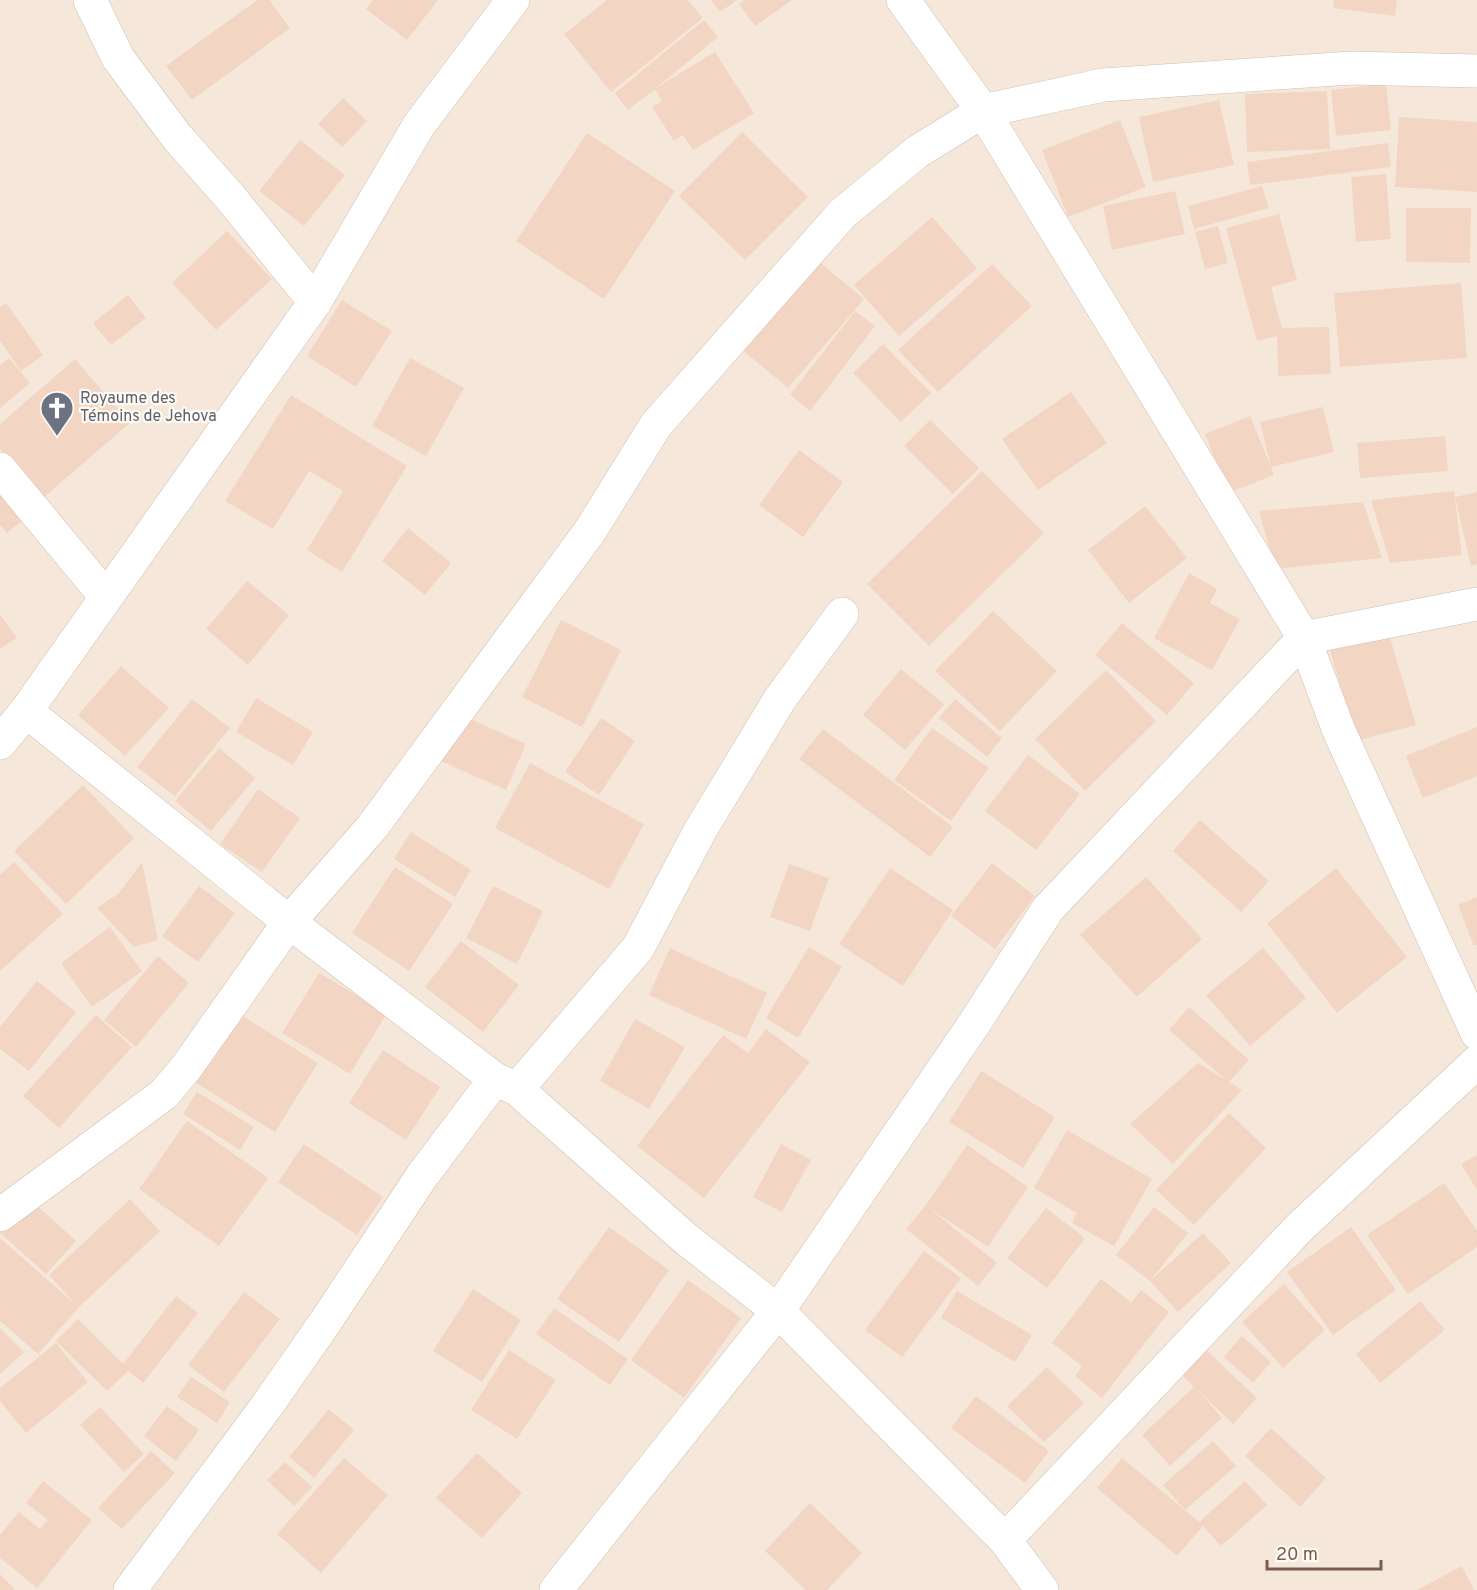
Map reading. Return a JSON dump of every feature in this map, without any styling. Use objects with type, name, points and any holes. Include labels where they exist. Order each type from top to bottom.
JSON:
[{"type":"street","points":[[90,0],[118,58],[177,137],[230,197],[315,302]]},
{"type":"street","points":[[0,742],[26,711],[315,302],[419,125],[513,0]]},
{"type":"street","points":[[903,0],[983,111],[1304,638],[1339,731],[1477,1033]]},
{"type":"street","points":[[0,1215],[164,1094],[186,1068],[289,922],[373,826],[590,531],[656,425],[842,214],[918,152],[983,111],[1103,85],[1351,68],[1477,71]]},
{"type":"street","points":[[0,469],[106,597]]},
{"type":"street","points":[[556,1590],[778,1311],[974,1024],[1048,909],[1304,638],[1477,604]]},
{"type":"street","points":[[130,1590],[266,1407],[422,1176],[506,1084],[638,948],[701,829],[780,699],[842,614]]},
{"type":"street","points":[[26,711],[289,922],[506,1084],[686,1239],[778,1311],[1005,1540],[1042,1590]]},
{"type":"street","points":[[1005,1540],[1299,1228],[1477,1062]]},
{"type":"shaded area","points":[[0,0],[1477,0],[1477,1590],[0,1590]]},
{"type":"building","points":[[257,0],[269,0],[290,28],[192,100],[166,66]]},
{"type":"building","points":[[373,0],[438,0],[407,40],[366,9]]},
{"type":"building","points":[[607,0],[688,0],[703,18],[611,92],[564,34]]},
{"type":"building","points":[[711,0],[737,0],[720,12]]},
{"type":"building","points":[[745,0],[792,0],[755,26],[739,4]]},
{"type":"building","points":[[1334,0],[1397,0],[1395,16],[1333,8]]},
{"type":"building","points":[[704,20],[718,37],[656,88],[715,52],[754,113],[693,150],[683,135],[674,141],[652,107],[662,101],[655,89],[628,110],[615,93]]},
{"type":"building","points":[[1386,84],[1391,130],[1336,136],[1331,90]]},
{"type":"building","points":[[1327,91],[1330,149],[1247,152],[1245,94]]},
{"type":"building","points":[[343,98],[367,121],[342,147],[318,124]]},
{"type":"building","points":[[1219,100],[1234,165],[1153,182],[1139,117]]},
{"type":"building","points":[[1399,117],[1477,122],[1477,192],[1395,187]]},
{"type":"building","points":[[1120,120],[1146,187],[1068,217],[1042,150]]},
{"type":"building","points":[[742,132],[808,197],[745,260],[679,196]]},
{"type":"building","points":[[587,133],[675,191],[604,299],[516,241]]},
{"type":"building","points":[[300,140],[345,175],[304,226],[259,191]]},
{"type":"building","points":[[1388,143],[1391,167],[1250,185],[1247,162]]},
{"type":"building","points":[[1386,174],[1391,239],[1356,242],[1351,177]]},
{"type":"building","points":[[1262,186],[1269,208],[1194,229],[1188,206]]},
{"type":"building","points":[[1175,191],[1185,234],[1112,250],[1103,206]]},
{"type":"building","points":[[1406,208],[1471,208],[1470,263],[1406,262]]},
{"type":"building","points":[[1279,214],[1297,280],[1271,287],[1282,328],[1329,327],[1331,374],[1278,376],[1277,336],[1257,341],[1226,228]]},
{"type":"building","points":[[932,217],[977,268],[899,336],[854,285]]},
{"type":"building","points":[[1218,226],[1228,263],[1205,269],[1195,232]]},
{"type":"building","points":[[227,231],[272,279],[216,330],[172,283]]},
{"type":"building","points":[[810,254],[864,299],[788,388],[734,343]]},
{"type":"building","points":[[992,264],[1032,306],[938,392],[898,350]]},
{"type":"building","points":[[1461,283],[1467,358],[1340,367],[1334,293]]},
{"type":"building","points":[[128,295],[146,318],[111,345],[93,323]]},
{"type":"building","points":[[342,300],[392,331],[356,387],[307,356]]},
{"type":"building","points":[[6,303],[43,355],[21,371],[0,341],[0,307]]},
{"type":"building","points":[[855,311],[875,326],[810,411],[790,395]]},
{"type":"building","points":[[883,344],[931,393],[901,422],[853,373]]},
{"type":"building","points":[[9,358],[30,383],[0,408],[0,365]]},
{"type":"building","points":[[410,358],[464,388],[426,456],[372,426]]},
{"type":"building","name":"Royaume des Témoins de Jehova","points":[[75,359],[130,423],[43,498],[0,449],[0,424]]},
{"type":"building","points":[[1071,392],[1107,443],[1038,490],[1002,439]]},
{"type":"building","points":[[291,395],[407,466],[342,572],[307,550],[343,491],[309,471],[273,529],[225,501]]},
{"type":"building","points":[[1323,407],[1334,452],[1271,467],[1260,422]]},
{"type":"building","points":[[1250,416],[1274,475],[1228,493],[1205,434]]},
{"type":"building","points":[[930,420],[979,468],[953,494],[904,446]]},
{"type":"building","points":[[1445,436],[1448,471],[1360,478],[1357,443]]},
{"type":"building","points":[[799,450],[843,482],[803,537],[759,505]]},
{"type":"building","points":[[982,471],[1044,533],[929,646],[867,584]]},
{"type":"building","points":[[0,483],[28,516],[7,533],[0,525]]},
{"type":"building","points":[[1454,491],[1462,555],[1390,563],[1371,500]]},
{"type":"building","points":[[1477,492],[1477,564],[1471,566],[1455,497]]},
{"type":"building","points":[[1363,502],[1382,558],[1275,569],[1259,511]]},
{"type":"building","points":[[1145,506],[1187,558],[1129,603],[1088,550]]},
{"type":"building","points":[[408,528],[451,563],[425,595],[382,561]]},
{"type":"building","points":[[1189,573],[1217,589],[1210,603],[1240,619],[1212,670],[1154,638]]},
{"type":"building","points":[[247,581],[289,615],[248,665],[206,629]]},
{"type":"building","points":[[993,611],[1057,671],[1000,731],[935,671]]},
{"type":"building","points":[[0,614],[17,638],[0,649]]},
{"type":"building","points":[[561,620],[621,650],[582,727],[522,697]]},
{"type":"building","points":[[1122,623],[1194,683],[1167,715],[1095,655]]},
{"type":"building","points":[[1389,634],[1416,725],[1356,741],[1330,650]]},
{"type":"building","points":[[121,666],[169,708],[125,756],[78,715]]},
{"type":"building","points":[[901,669],[944,704],[905,750],[863,715]]},
{"type":"building","points":[[1106,670],[1156,721],[1085,791],[1035,739]]},
{"type":"building","points":[[256,698],[313,732],[293,765],[236,732]]},
{"type":"building","points":[[192,699],[230,728],[175,796],[137,767]]},
{"type":"building","points":[[955,699],[1002,738],[987,757],[939,718]]},
{"type":"building","points":[[459,714],[526,744],[506,790],[438,760]]},
{"type":"building","points":[[601,718],[635,741],[599,795],[565,772]]},
{"type":"building","points":[[1477,727],[1477,776],[1423,798],[1406,756]]},
{"type":"building","points":[[932,728],[989,768],[951,821],[894,780]]},
{"type":"building","points":[[823,729],[953,827],[930,857],[799,759]]},
{"type":"building","points":[[219,748],[255,778],[211,831],[175,801]]},
{"type":"building","points":[[1028,755],[1080,794],[1036,850],[985,811]]},
{"type":"building","points":[[530,763],[644,824],[609,889],[495,828]]},
{"type":"building","points":[[83,785],[134,838],[66,904],[14,851]]},
{"type":"building","points":[[258,789],[300,818],[262,872],[220,844]]},
{"type":"building","points":[[1200,820],[1269,881],[1241,912],[1173,851]]},
{"type":"building","points":[[411,832],[471,870],[455,897],[394,859]]},
{"type":"building","points":[[14,862],[63,914],[0,971],[0,875]]},
{"type":"building","points":[[142,862],[158,940],[134,947],[97,908],[119,893]]},
{"type":"building","points":[[992,863],[1035,896],[995,949],[951,916]]},
{"type":"building","points":[[789,864],[829,878],[810,931],[770,917]]},
{"type":"building","points":[[395,867],[453,904],[409,971],[352,933]]},
{"type":"building","points":[[890,868],[953,910],[903,986],[839,944]]},
{"type":"building","points":[[1336,868],[1407,957],[1337,1013],[1267,923]]},
{"type":"building","points":[[1146,877],[1202,939],[1137,997],[1080,935]]},
{"type":"building","points":[[199,886],[235,913],[198,962],[162,936]]},
{"type":"building","points":[[493,886],[543,911],[517,964],[466,938]]},
{"type":"building","points":[[1477,897],[1477,945],[1474,946],[1458,905]]},
{"type":"building","points":[[110,927],[142,971],[92,1007],[61,963]]},
{"type":"building","points":[[461,941],[519,985],[483,1032],[425,987]]},
{"type":"building","points":[[809,947],[842,967],[798,1038],[766,1018]]},
{"type":"building","points":[[670,948],[767,993],[746,1039],[649,995]]},
{"type":"building","points":[[1263,948],[1306,998],[1250,1046],[1206,995]]},
{"type":"building","points":[[158,956],[189,983],[136,1047],[104,1020]]},
{"type":"building","points":[[319,973],[387,1013],[350,1074],[282,1033]]},
{"type":"building","points":[[37,981],[76,1012],[29,1071],[0,1049],[0,1027]]},
{"type":"building","points":[[1189,1007],[1249,1060],[1229,1082],[1242,1090],[1173,1164],[1130,1124],[1198,1063],[1226,1080],[1169,1030]]},
{"type":"building","points":[[238,1013],[318,1063],[275,1132],[195,1082]]},
{"type":"building","points":[[96,1015],[132,1047],[59,1128],[23,1096]]},
{"type":"building","points":[[635,1019],[685,1047],[649,1109],[600,1081]]},
{"type":"building","points":[[766,1029],[810,1062],[704,1198],[637,1146],[723,1035],[748,1053]]},
{"type":"building","points":[[383,1050],[440,1087],[406,1140],[349,1103]]},
{"type":"building","points":[[981,1071],[1055,1117],[1023,1168],[949,1122]]},
{"type":"building","points":[[197,1092],[254,1127],[240,1150],[183,1114]]},
{"type":"building","points":[[1229,1113],[1266,1148],[1194,1225],[1156,1190]]},
{"type":"building","points":[[187,1121],[268,1178],[219,1246],[139,1189]]},
{"type":"building","points":[[1067,1130],[1152,1179],[1114,1246],[1072,1223],[1077,1213],[1034,1188]]},
{"type":"building","points":[[304,1144],[383,1197],[357,1235],[278,1182]]},
{"type":"building","points":[[781,1144],[811,1160],[782,1212],[753,1197]]},
{"type":"building","points":[[967,1145],[1028,1187],[988,1247],[929,1208],[997,1263],[978,1286],[906,1229],[926,1205]]},
{"type":"building","points":[[1477,1155],[1477,1190],[1461,1164]]},
{"type":"building","points":[[1444,1183],[1477,1231],[1477,1247],[1408,1294],[1367,1235]]},
{"type":"building","points":[[29,1198],[76,1241],[46,1274],[0,1233],[0,1229]]},
{"type":"building","points":[[130,1199],[160,1231],[79,1307],[38,1354],[0,1321],[0,1238],[76,1305],[49,1275]]},
{"type":"building","points":[[1154,1207],[1188,1233],[1150,1281],[1116,1255]]},
{"type":"building","points":[[1046,1208],[1085,1238],[1047,1288],[1007,1258]]},
{"type":"building","points":[[609,1227],[669,1270],[619,1342],[557,1299]]},
{"type":"building","points":[[1351,1227],[1396,1290],[1333,1335],[1287,1272]]},
{"type":"building","points":[[1203,1233],[1231,1263],[1178,1312],[1150,1281]]},
{"type":"building","points":[[924,1251],[961,1278],[902,1357],[865,1330]]},
{"type":"building","points":[[1101,1279],[1131,1302],[1106,1335],[1141,1290],[1169,1312],[1102,1398],[1075,1376],[1082,1366],[1052,1343]]},
{"type":"building","points":[[688,1280],[741,1318],[684,1398],[631,1360]]},
{"type":"building","points":[[1284,1284],[1325,1330],[1283,1368],[1242,1322]]},
{"type":"building","points":[[473,1289],[521,1320],[482,1382],[433,1351]]},
{"type":"building","points":[[957,1291],[1032,1335],[1015,1362],[941,1318]]},
{"type":"building","points":[[244,1292],[280,1319],[224,1392],[188,1365]]},
{"type":"building","points":[[176,1296],[198,1313],[143,1383],[128,1371],[107,1391],[56,1341],[78,1319],[123,1364]]},
{"type":"building","points":[[1420,1301],[1445,1330],[1380,1383],[1356,1354]]},
{"type":"building","points":[[554,1308],[628,1359],[610,1385],[536,1334]]},
{"type":"building","points":[[0,1328],[24,1352],[0,1374]]},
{"type":"building","points":[[1242,1336],[1271,1362],[1253,1383],[1224,1357]]},
{"type":"building","points":[[56,1343],[88,1382],[26,1433],[0,1401],[0,1388]]},
{"type":"building","points":[[1204,1348],[1257,1398],[1233,1424],[1198,1390],[1222,1418],[1170,1466],[1142,1435],[1194,1387],[1180,1373]]},
{"type":"building","points":[[509,1350],[556,1380],[517,1439],[471,1410]]},
{"type":"building","points":[[1047,1367],[1084,1403],[1044,1442],[1007,1406]]},
{"type":"building","points":[[191,1377],[230,1402],[217,1423],[177,1397]]},
{"type":"building","points":[[976,1396],[1049,1451],[1025,1483],[951,1428]]},
{"type":"building","points":[[167,1406],[199,1430],[176,1461],[144,1436]]},
{"type":"building","points":[[100,1407],[144,1454],[124,1472],[80,1425]]},
{"type":"building","points":[[329,1409],[354,1430],[314,1478],[289,1457]]},
{"type":"building","points":[[1271,1428],[1326,1478],[1300,1507],[1245,1456]]},
{"type":"building","points":[[1213,1441],[1236,1466],[1185,1510],[1163,1485]]},
{"type":"building","points":[[151,1451],[175,1473],[122,1529],[98,1508]]},
{"type":"building","points":[[477,1453],[522,1493],[482,1538],[436,1498]]},
{"type":"building","points":[[344,1458],[388,1495],[321,1573],[277,1534]]},
{"type":"building","points":[[1122,1458],[1199,1522],[1245,1481],[1267,1505],[1221,1546],[1203,1526],[1177,1556],[1097,1488]]},
{"type":"building","points":[[285,1462],[312,1487],[294,1506],[267,1480]]},
{"type":"building","points":[[43,1481],[92,1520],[37,1588],[0,1558],[0,1535],[19,1512],[40,1529],[48,1520],[26,1503]]},
{"type":"building","points":[[810,1503],[862,1553],[827,1590],[806,1590],[765,1551]]},
{"type":"building","points":[[1462,1566],[1474,1590],[1417,1590]]},
{"type":"building","points":[[0,1574],[15,1590],[0,1590]]},
{"type":"place","name":"Royaume des Témoins de Jehova","points":[[57,437]]}]
